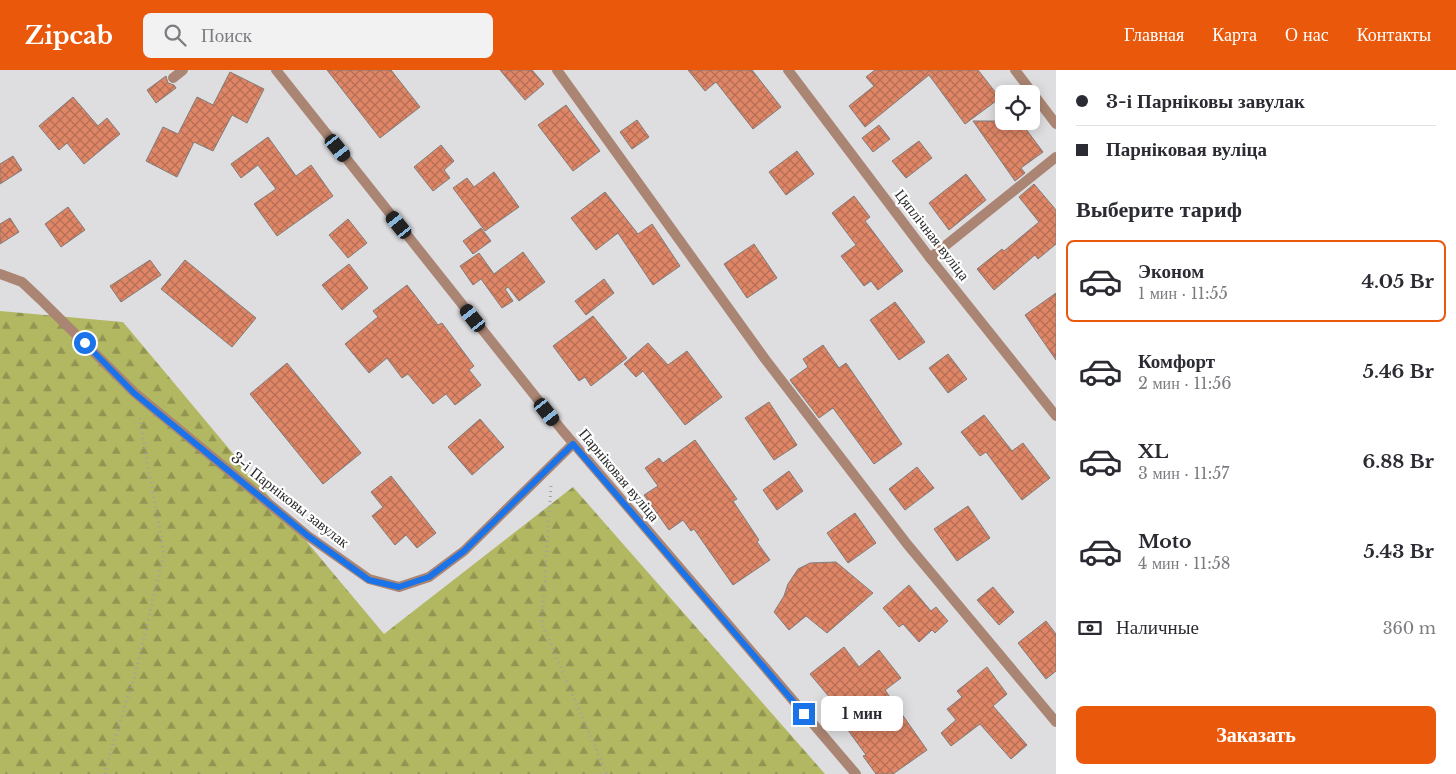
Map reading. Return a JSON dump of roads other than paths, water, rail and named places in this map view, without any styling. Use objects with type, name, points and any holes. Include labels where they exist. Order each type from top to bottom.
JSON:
[{"type":"street","points":[[173,78],[183,70]]},
{"type":"street","name":"Парніковая вуліца","points":[[276,70],[573,444],[856,774]]},
{"type":"street","points":[[558,70],[771,367],[907,544],[1056,722]]},
{"type":"street","name":"Цяплічная вуліца","points":[[788,70],[930,258],[1056,416]]},
{"type":"street","points":[[1015,70],[1056,124]]},
{"type":"street","points":[[930,258],[1056,157]]},
{"type":"street","name":"3-і Парніковы завулак","points":[[0,274],[22,282],[134,393],[308,536],[369,580],[399,587],[429,577],[464,551],[573,444]]}]
